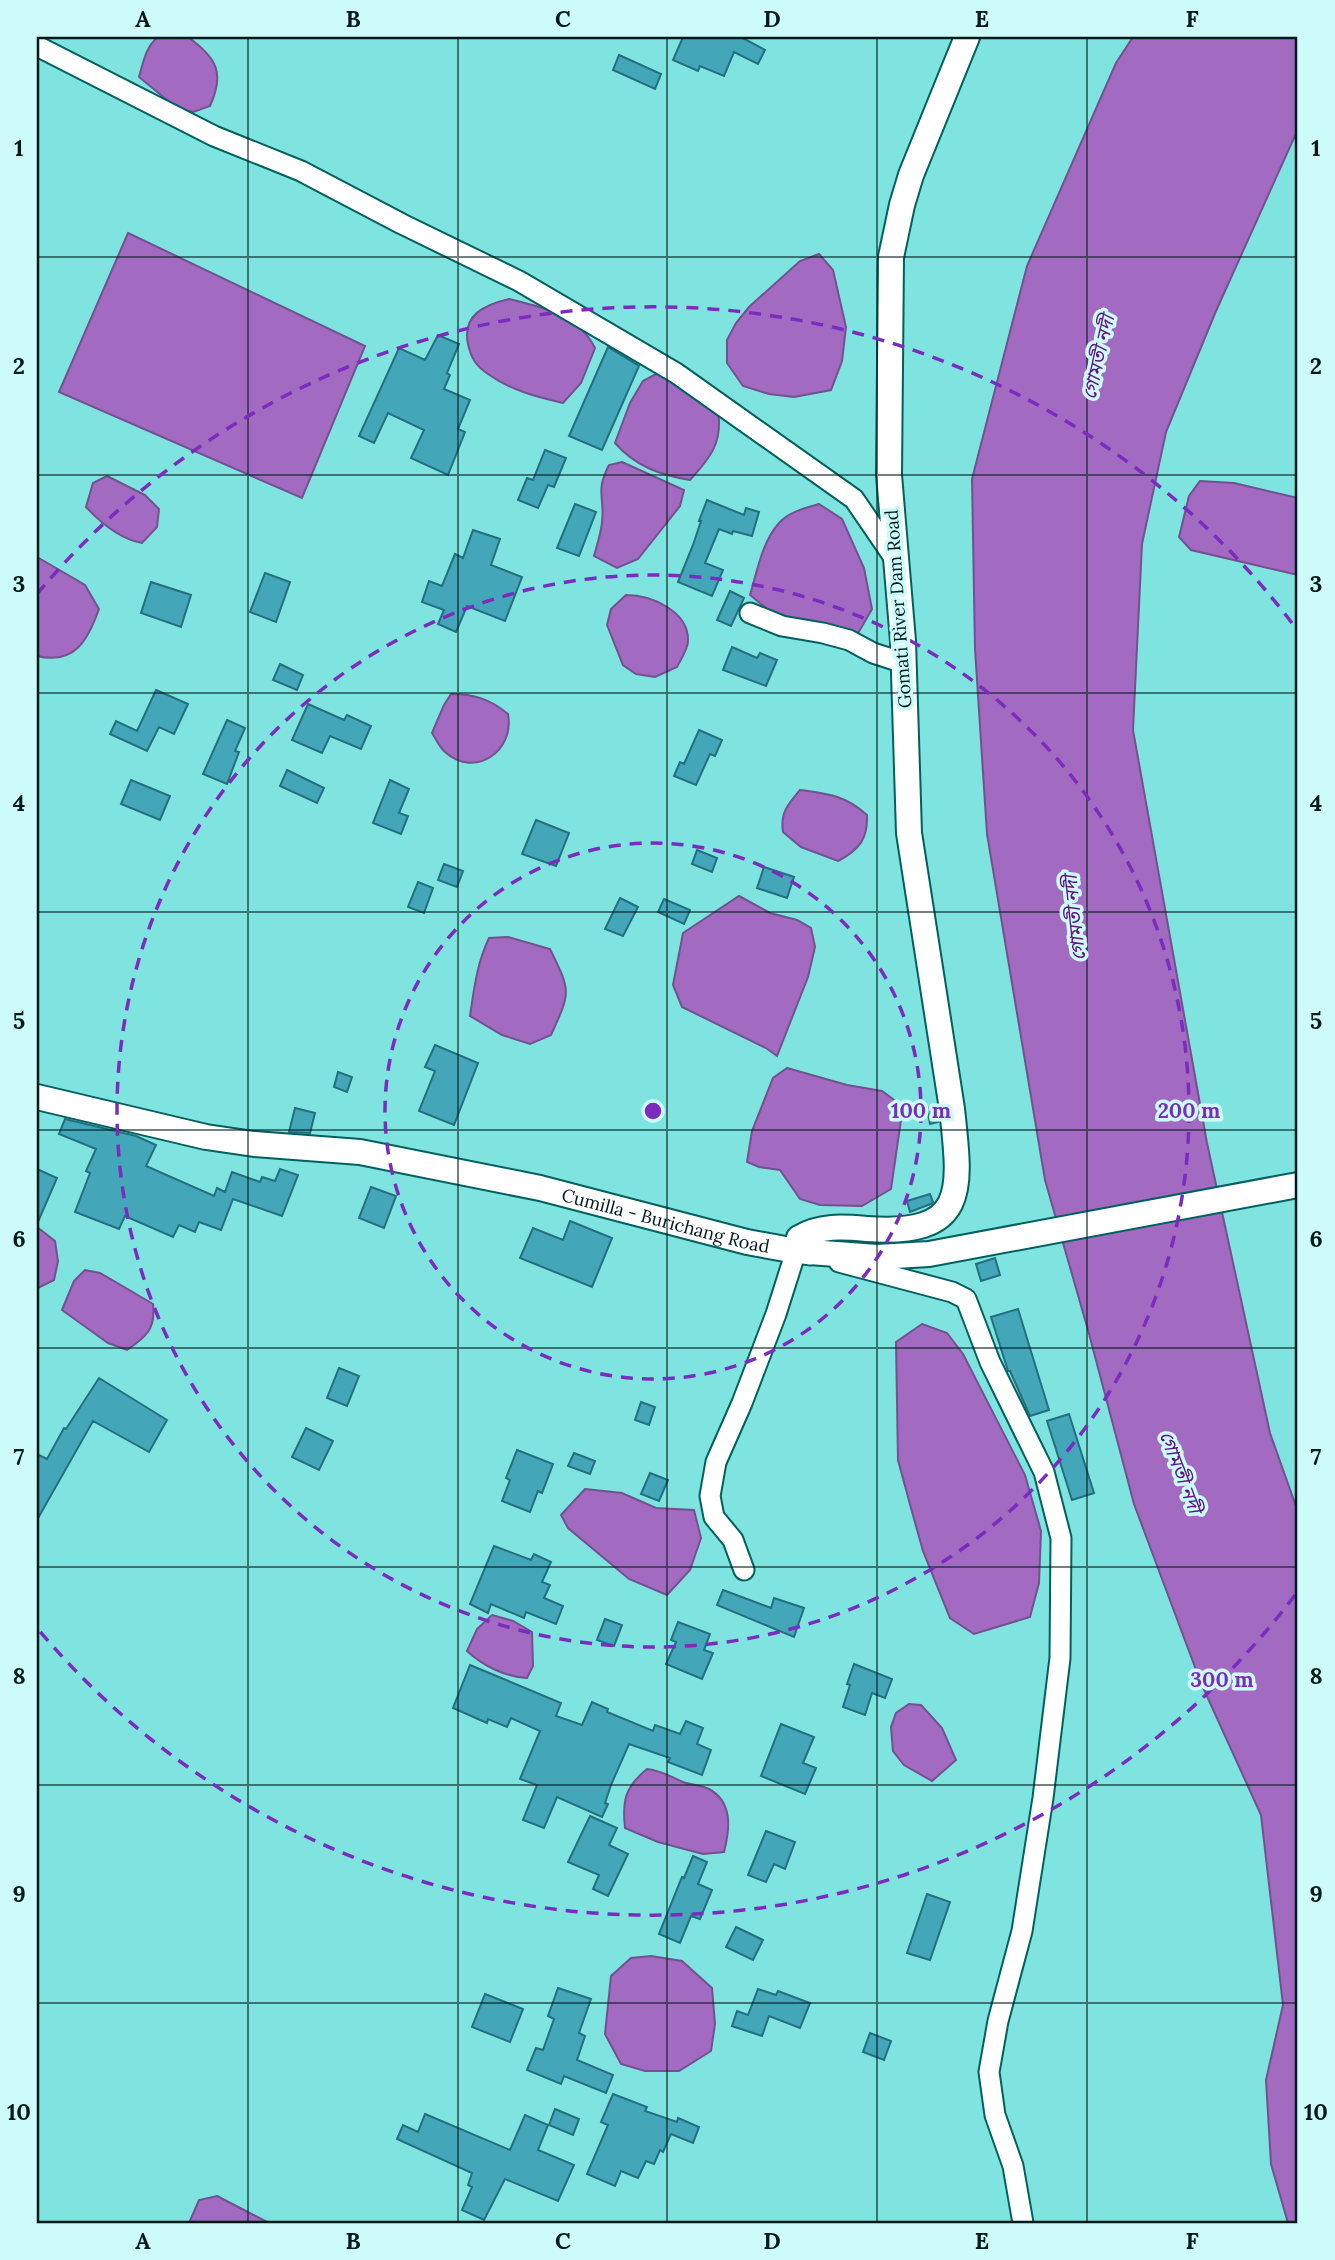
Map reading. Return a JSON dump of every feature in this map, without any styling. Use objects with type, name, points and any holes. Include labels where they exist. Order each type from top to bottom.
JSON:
[{"type":"main road","name":"Gomati River Dam Road","points":[[796,1251],[799,1238],[808,1232],[828,1228],[904,1229],[933,1223],[950,1206],[954,1190],[957,1153],[909,834],[904,663],[889,475],[891,257],[911,175],[967,37]]},
{"type":"main road","name":"Cumilla - Burichang Road","points":[[37,1097],[206,1137],[254,1144],[360,1152],[540,1188],[747,1242],[796,1251],[909,1256],[1298,1185]]},
{"type":"street","points":[[37,46],[214,136],[301,171],[519,281],[676,373],[854,499],[895,559]]},
{"type":"street","points":[[750,613],[782,626],[849,640],[873,653],[904,663]]},
{"type":"street","points":[[744,1570],[733,1540],[714,1517],[710,1496],[716,1462],[776,1314],[796,1251],[939,1288],[966,1299],[990,1362],[1044,1472],[1061,1538],[1060,1658],[1043,1798],[1022,1931],[998,2021],[989,2072],[995,2115],[1013,2166],[1023,2223]]},
{"type":"water","points":[[158,37],[188,37],[212,59],[216,67],[217,84],[210,106],[193,112],[178,109],[139,77],[148,50]]},
{"type":"water","name":"গোমতী নদী","points":[[1133,37],[1298,37],[1298,129],[1216,311],[1166,432],[1142,544],[1133,730],[1207,1143],[1270,1433],[1298,1512],[1298,2223],[1288,2223],[1271,2164],[1266,2080],[1283,2005],[1261,1815],[1201,1683],[1134,1504],[1045,1180],[987,834],[975,649],[972,479],[1027,266],[1116,63]]},
{"type":"water","points":[[128,233],[365,346],[302,498],[59,392]]},
{"type":"water","points":[[819,254],[833,270],[846,327],[842,361],[831,390],[794,397],[769,394],[743,386],[727,363],[727,340],[736,323],[749,307],[800,261]]},
{"type":"water","points":[[509,299],[546,309],[569,320],[588,337],[595,348],[581,383],[563,403],[515,389],[496,380],[472,358],[467,334],[472,319],[483,308]]},
{"type":"water","points":[[658,373],[718,410],[719,431],[714,448],[690,480],[649,468],[631,458],[615,443],[630,403],[643,381]]},
{"type":"water","points":[[622,462],[684,490],[680,506],[638,559],[617,568],[594,556],[603,513],[602,482],[609,465]]},
{"type":"water","points":[[107,476],[145,495],[159,509],[157,527],[142,543],[111,530],[86,507],[93,483]]},
{"type":"water","points":[[1200,481],[1234,483],[1298,498],[1298,575],[1191,550],[1179,537],[1189,496]]},
{"type":"water","points":[[819,504],[842,519],[864,568],[872,609],[857,635],[783,622],[750,595],[768,539],[779,523],[797,511]]},
{"type":"water","points":[[37,557],[85,585],[99,609],[85,640],[61,657],[37,656]]},
{"type":"water","points":[[626,595],[657,602],[675,613],[682,621],[687,630],[688,644],[677,667],[655,677],[636,674],[623,665],[607,625],[611,609]]},
{"type":"water","points":[[451,694],[481,698],[508,714],[509,727],[505,739],[490,757],[480,762],[468,763],[445,752],[438,743],[432,733]]},
{"type":"water","points":[[800,790],[844,799],[867,815],[864,837],[852,853],[838,861],[801,847],[783,832],[786,809]]},
{"type":"water","points":[[739,896],[770,913],[797,920],[811,928],[815,947],[808,977],[777,1056],[682,1007],[673,985],[683,933]]},
{"type":"water","points":[[508,937],[550,949],[565,984],[565,1000],[551,1035],[530,1044],[502,1035],[470,1016],[479,967],[489,938]]},
{"type":"water","points":[[787,1068],[847,1085],[882,1091],[897,1102],[901,1120],[891,1189],[862,1206],[820,1205],[800,1199],[780,1170],[747,1162],[752,1131],[773,1078]]},
{"type":"water","points":[[37,1227],[55,1241],[58,1261],[54,1280],[38,1288]]},
{"type":"water","points":[[85,1270],[100,1273],[153,1304],[153,1320],[148,1332],[127,1350],[108,1343],[62,1310],[74,1281]]},
{"type":"water","points":[[922,1324],[947,1333],[963,1354],[1025,1475],[1041,1531],[1039,1583],[1030,1617],[974,1634],[950,1618],[923,1551],[898,1460],[896,1342]]},
{"type":"water","points":[[585,1489],[622,1493],[656,1508],[694,1510],[701,1538],[690,1570],[667,1595],[629,1579],[568,1528],[561,1515]]},
{"type":"water","points":[[492,1615],[513,1621],[532,1632],[533,1666],[527,1678],[495,1670],[467,1651],[477,1629]]},
{"type":"water","points":[[909,1704],[921,1705],[942,1728],[956,1760],[932,1781],[904,1765],[893,1751],[891,1727],[896,1713]]},
{"type":"water","points":[[647,1769],[662,1772],[717,1794],[728,1817],[724,1852],[703,1854],[658,1842],[625,1828],[627,1795],[634,1782]]},
{"type":"water","points":[[651,1956],[682,1961],[712,1988],[715,2024],[711,2051],[679,2071],[645,2071],[621,2064],[605,2034],[611,1976],[631,1958]]},
{"type":"water","points":[[217,2196],[269,2223],[189,2223],[199,2200]]},
{"type":"building","points":[[683,37],[741,37],[765,50],[758,64],[734,52],[724,76],[700,66],[698,71],[673,60]]},
{"type":"building","points":[[619,55],[661,74],[655,89],[613,70]]},
{"type":"building","points":[[438,335],[459,344],[447,373],[450,375],[444,389],[470,400],[458,429],[465,432],[448,475],[411,458],[424,430],[388,413],[374,443],[359,436],[399,348],[425,360]]},
{"type":"building","points":[[608,347],[639,366],[602,450],[569,436]]},
{"type":"building","points":[[545,450],[566,458],[554,487],[548,485],[538,508],[518,500],[527,478],[533,480]]},
{"type":"building","points":[[707,500],[744,515],[746,508],[759,512],[752,536],[733,531],[732,534],[719,529],[705,563],[723,570],[712,596],[678,582]]},
{"type":"building","points":[[575,504],[596,512],[579,556],[557,548]]},
{"type":"building","points":[[473,530],[500,539],[491,565],[522,577],[505,621],[467,606],[456,632],[438,624],[444,610],[422,602],[429,581],[442,586],[455,554],[463,558]]},
{"type":"building","points":[[265,573],[290,582],[276,622],[250,612]]},
{"type":"building","points":[[151,582],[191,595],[181,627],[141,613]]},
{"type":"building","points":[[730,591],[744,598],[731,626],[717,620]]},
{"type":"building","points":[[732,647],[757,658],[760,653],[777,660],[766,686],[723,670]]},
{"type":"building","points":[[280,664],[303,675],[297,690],[273,680]]},
{"type":"building","points":[[156,690],[188,704],[174,734],[159,727],[147,751],[110,734],[116,721],[137,731]]},
{"type":"building","points":[[308,704],[344,720],[347,715],[371,726],[361,749],[330,736],[322,753],[292,740]]},
{"type":"building","points":[[227,720],[245,728],[235,751],[239,752],[227,784],[203,774]]},
{"type":"building","points":[[699,730],[722,740],[715,756],[710,754],[696,785],[674,776],[680,762],[684,764]]},
{"type":"building","points":[[287,770],[324,788],[317,803],[280,786]]},
{"type":"building","points":[[131,780],[170,796],[160,820],[121,804]]},
{"type":"building","points":[[390,780],[409,789],[399,813],[408,816],[401,834],[373,823]]},
{"type":"building","points":[[536,820],[569,833],[556,866],[522,854]]},
{"type":"building","points":[[697,850],[717,858],[712,872],[692,864]]},
{"type":"building","points":[[444,864],[463,871],[457,887],[438,880]]},
{"type":"building","points":[[764,867],[794,877],[787,898],[757,888]]},
{"type":"building","points":[[418,882],[433,888],[424,913],[408,907]]},
{"type":"building","points":[[620,898],[638,907],[623,936],[605,929]]},
{"type":"building","points":[[664,899],[690,910],[684,924],[658,912]]},
{"type":"building","points":[[435,1045],[478,1063],[454,1125],[419,1111],[435,1071],[425,1067]]},
{"type":"building","points":[[338,1072],[352,1077],[347,1092],[334,1087]]},
{"type":"building","points":[[937,1107],[938,1122],[930,1124],[927,1108]]},
{"type":"building","points":[[295,1108],[315,1113],[310,1133],[289,1132]]},
{"type":"building","points":[[65,1119],[136,1136],[156,1145],[146,1166],[214,1196],[217,1188],[225,1192],[232,1172],[260,1182],[262,1177],[275,1181],[280,1169],[298,1175],[282,1216],[233,1199],[221,1230],[199,1222],[195,1232],[179,1225],[173,1237],[125,1216],[119,1229],[75,1212],[90,1173],[86,1171],[96,1149],[59,1134]]},
{"type":"building","points":[[37,1169],[57,1178],[37,1224]]},
{"type":"building","points":[[371,1187],[396,1196],[384,1228],[359,1218]]},
{"type":"building","points":[[930,1194],[933,1202],[931,1204],[910,1212],[907,1201]]},
{"type":"building","points":[[570,1221],[612,1238],[592,1287],[520,1258],[533,1228],[563,1240]]},
{"type":"building","points":[[995,1258],[1000,1275],[981,1281],[976,1264]]},
{"type":"building","points":[[1018,1309],[1049,1410],[1030,1416],[1008,1371],[991,1317]]},
{"type":"building","points":[[339,1368],[359,1376],[347,1406],[327,1398]]},
{"type":"building","points":[[99,1378],[167,1420],[149,1452],[93,1421],[37,1520],[37,1454],[47,1459],[64,1428],[66,1429]]},
{"type":"building","points":[[641,1402],[655,1407],[649,1425],[635,1420]]},
{"type":"building","points":[[1069,1414],[1094,1493],[1072,1500],[1047,1421]]},
{"type":"building","points":[[306,1428],[333,1441],[319,1470],[292,1457]]},
{"type":"building","points":[[517,1450],[553,1464],[542,1493],[538,1491],[530,1512],[502,1501],[510,1480],[506,1478]]},
{"type":"building","points":[[574,1453],[595,1461],[590,1474],[568,1466]]},
{"type":"building","points":[[650,1473],[668,1480],[659,1501],[641,1494]]},
{"type":"building","points":[[494,1546],[531,1560],[534,1554],[551,1562],[542,1582],[550,1585],[544,1598],[563,1606],[556,1624],[526,1612],[524,1618],[491,1604],[488,1613],[470,1604]]},
{"type":"building","points":[[723,1590],[771,1608],[774,1598],[804,1608],[794,1637],[717,1605]]},
{"type":"building","points":[[605,1619],[622,1625],[614,1646],[597,1640]]},
{"type":"building","points":[[678,1622],[710,1634],[704,1650],[713,1653],[702,1679],[666,1664],[676,1642],[671,1640]]},
{"type":"building","points":[[854,1664],[892,1679],[885,1698],[872,1693],[865,1715],[843,1707]]},
{"type":"building","points":[[470,1665],[561,1703],[556,1716],[582,1725],[592,1702],[608,1709],[607,1712],[653,1731],[655,1725],[680,1734],[686,1721],[703,1728],[697,1744],[711,1750],[702,1775],[668,1762],[670,1758],[629,1744],[611,1785],[605,1803],[608,1804],[602,1817],[557,1797],[544,1828],[523,1820],[537,1785],[520,1779],[540,1731],[511,1718],[507,1727],[488,1719],[487,1723],[453,1708]]},
{"type":"building","points":[[781,1724],[814,1737],[803,1763],[816,1768],[805,1794],[761,1776]]},
{"type":"building","points":[[590,1816],[617,1828],[609,1845],[628,1854],[608,1896],[593,1889],[599,1875],[568,1862]]},
{"type":"building","points":[[766,1831],[795,1842],[785,1869],[774,1864],[766,1882],[748,1875]]},
{"type":"building","points":[[693,1856],[707,1862],[698,1884],[712,1890],[700,1919],[691,1916],[680,1943],[659,1934]]},
{"type":"building","points":[[927,1894],[950,1902],[930,1960],[907,1953]]},
{"type":"building","points":[[736,1927],[763,1940],[753,1960],[726,1947]]},
{"type":"building","points":[[558,1988],[591,1999],[579,2033],[585,2036],[577,2060],[613,2075],[606,2093],[564,2076],[561,2084],[527,2070],[536,2048],[543,2050],[554,2019],[548,2016]]},
{"type":"building","points":[[758,1989],[776,1995],[778,1991],[810,2003],[800,2028],[769,2016],[762,2036],[732,2026],[737,2011],[748,2015]]},
{"type":"building","points":[[485,1994],[523,2009],[510,2042],[472,2027]]},
{"type":"building","points":[[870,2033],[891,2041],[884,2060],[863,2052]]},
{"type":"building","points":[[613,2094],[647,2107],[645,2111],[677,2122],[678,2118],[699,2127],[693,2143],[671,2134],[654,2164],[646,2161],[638,2178],[621,2171],[615,2186],[587,2174],[608,2125],[601,2122]]},
{"type":"building","points":[[555,2109],[579,2119],[573,2135],[549,2125]]},
{"type":"building","points":[[425,2114],[510,2150],[525,2115],[548,2125],[538,2150],[574,2165],[558,2201],[505,2179],[484,2220],[462,2210],[472,2187],[468,2185],[472,2173],[397,2139],[403,2125],[418,2132]]}]
